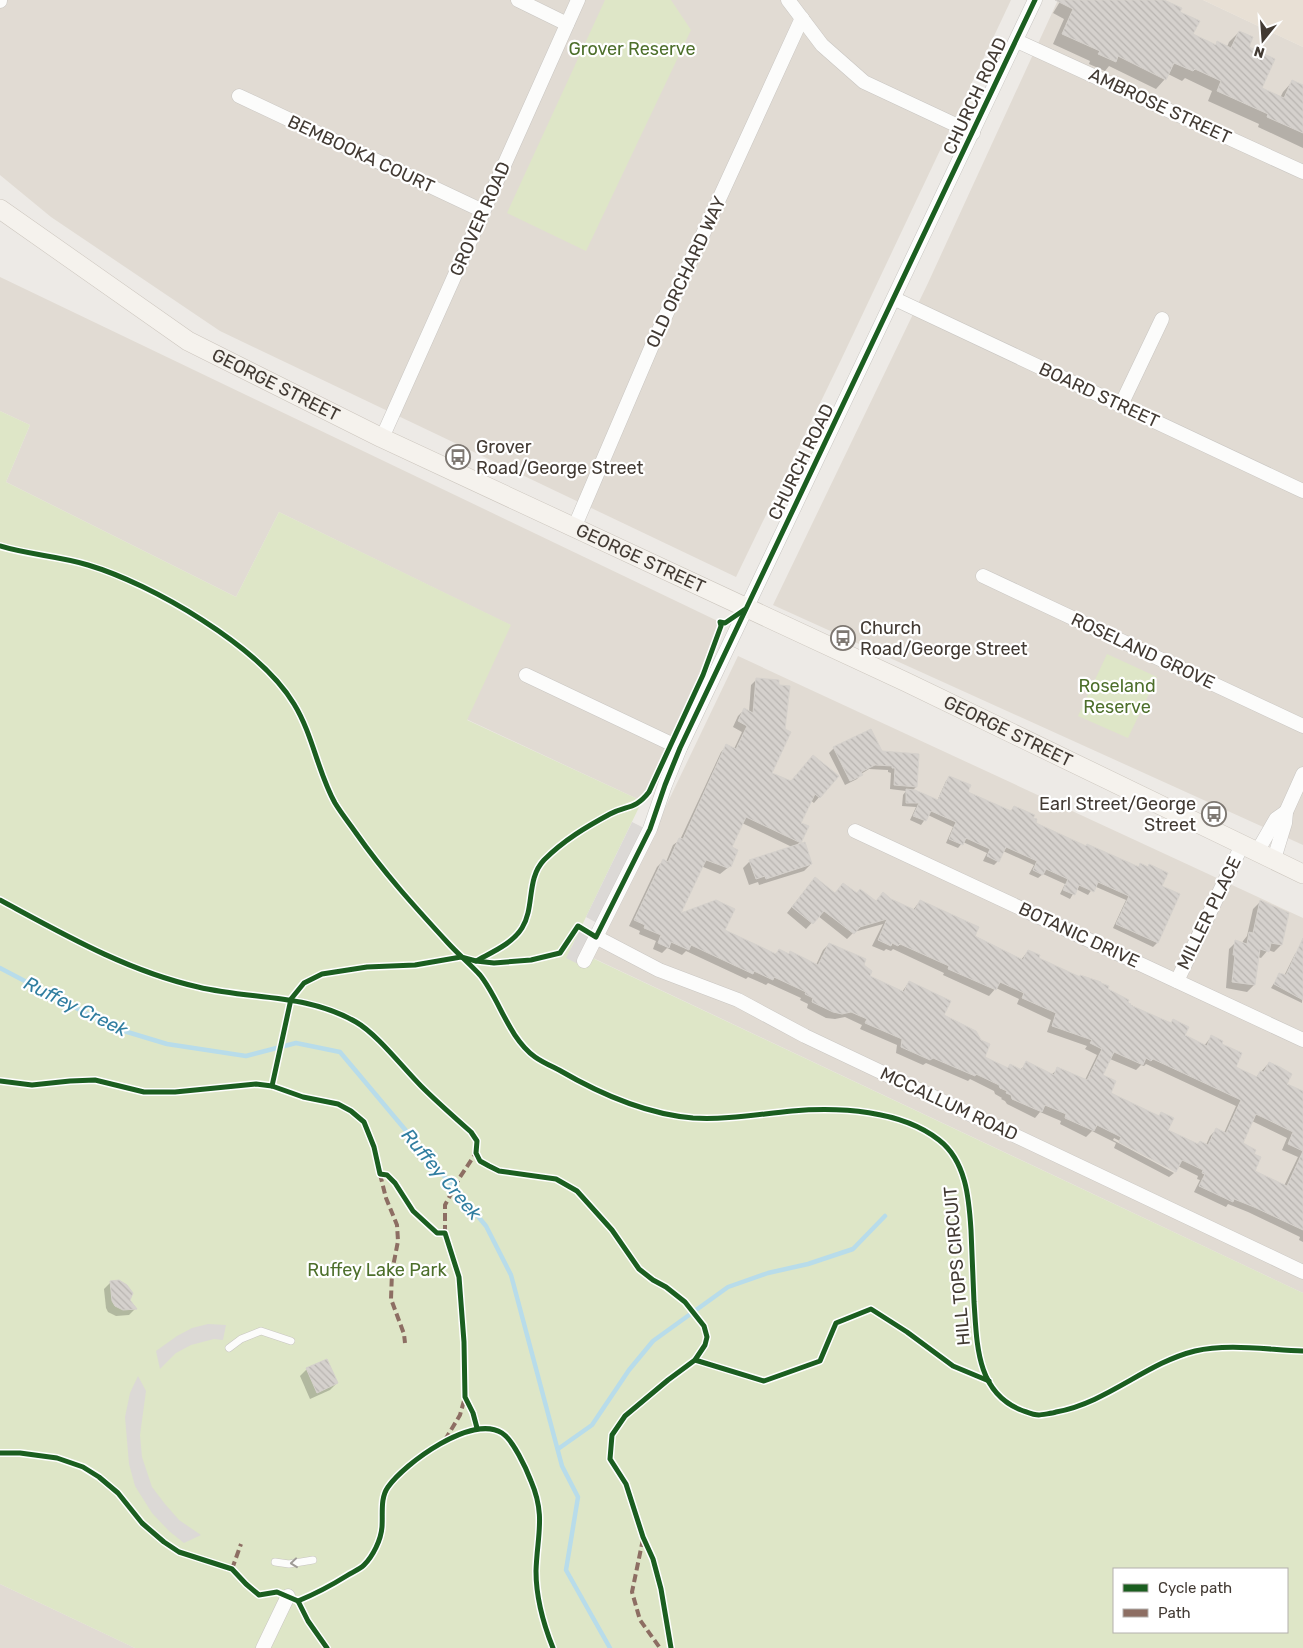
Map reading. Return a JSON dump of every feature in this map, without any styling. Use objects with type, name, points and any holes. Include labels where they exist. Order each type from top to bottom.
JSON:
[{"type":"main road","name":"GEORGE STREET","points":[[0,209],[188,341],[382,438],[915,687],[1303,874]]},
{"type":"street","points":[[518,0],[568,24]]},
{"type":"street","name":"GROVER ROAD","points":[[382,438],[578,0]]},
{"type":"street","points":[[788,0],[822,45],[864,82],[973,133]]},
{"type":"street","name":"CHURCH ROAD","points":[[584,961],[650,829],[680,748],[895,299],[1035,0]]},
{"type":"street","name":"OLD ORCHARD WAY","points":[[574,528],[654,340],[802,18]]},
{"type":"street","name":"AMBROSE STREET","points":[[1017,41],[1303,172]]},
{"type":"street","name":"BEMBOOKA COURT","points":[[239,96],[483,211]]},
{"type":"street","name":"BOARD STREET","points":[[895,299],[1303,490]]},
{"type":"street","points":[[1121,405],[1162,319]]},
{"type":"street","name":"ROSELAND GROVE","points":[[983,576],[1303,726]]},
{"type":"street","points":[[526,675],[680,748]]},
{"type":"street","name":"MILLER PLACE","points":[[1177,981],[1276,820],[1286,812],[1303,774]]},
{"type":"street","name":"BOTANIC DRIVE","points":[[855,831],[1303,1040]]},
{"type":"street","name":"MCCALLUM ROAD","points":[[596,937],[659,970],[738,1000],[806,1036],[1303,1272]]},
{"type":"street","points":[[263,1648],[288,1596]]},
{"type":"lane","points":[[230,1348],[241,1339],[261,1331],[291,1340]]},
{"type":"lane","points":[[275,1562],[289,1564],[313,1560]]},
{"type":"shaded area","points":[[0,0],[1011,0],[736,577],[220,331],[51,217],[0,175]]},
{"type":"shaded area","points":[[1058,0],[1203,0],[1303,47],[1303,845],[773,605],[928,283]]},
{"type":"shaded area","points":[[1203,0],[1303,0],[1303,47]]},
{"type":"shaded area","points":[[0,277],[724,624],[642,801],[466,719],[510,625],[279,512],[236,597],[6,482],[30,425],[0,411]]},
{"type":"shaded area","points":[[738,656],[1303,918],[1303,1293],[593,958]]},
{"type":"shaded area","points":[[632,822],[644,828],[597,923],[586,917]]},
{"type":"shaded area","points":[[580,930],[591,936],[578,964],[566,958]]},
{"type":"shaded area","points":[[208,1324],[226,1325],[223,1340],[214,1339],[191,1345],[176,1353],[160,1369],[156,1351],[192,1328]]},
{"type":"shaded area","points":[[138,1376],[146,1391],[140,1435],[142,1457],[152,1487],[179,1520],[201,1535],[184,1543],[169,1531],[152,1513],[135,1486],[129,1464],[125,1417],[130,1393]]},
{"type":"shaded area","points":[[0,1584],[135,1648],[0,1648]]},
{"type":"green space","name":"Grover Reserve","points":[[605,0],[671,0],[691,30],[586,251],[507,213]]},
{"type":"green space","name":"Ruffey Lake Park","points":[[0,411],[30,425],[6,482],[236,597],[279,512],[511,625],[467,720],[642,801],[571,948],[1303,1293],[1303,1648],[135,1648],[0,1584]]},
{"type":"green space","name":"Roseland Reserve","points":[[1107,654],[1157,677],[1128,738],[1078,716]]},
{"type":"building","points":[[1055,0],[1164,0],[1182,8],[1180,12],[1200,21],[1193,34],[1216,45],[1217,41],[1231,48],[1239,31],[1253,37],[1249,47],[1275,59],[1262,88],[1284,98],[1292,80],[1303,85],[1303,133],[1267,117],[1268,114],[1217,91],[1221,81],[1195,69],[1193,71],[1174,63],[1166,80],[1118,56],[1116,62],[1098,54],[1100,51],[1062,34],[1073,9]]},
{"type":"building","points":[[756,678],[779,680],[779,685],[790,686],[785,729],[791,732],[772,773],[791,781],[813,755],[839,776],[820,798],[815,794],[801,823],[809,826],[801,843],[746,817],[732,847],[738,850],[731,867],[729,866],[728,868],[706,860],[681,913],[716,900],[735,909],[725,930],[776,954],[779,949],[789,954],[790,951],[818,965],[829,943],[866,959],[864,965],[872,971],[870,976],[904,992],[909,981],[951,1001],[944,1015],[976,1031],[981,1040],[990,1044],[985,1057],[1008,1068],[1010,1064],[1022,1070],[1026,1061],[1054,1075],[1057,1067],[1087,1080],[1102,1049],[1090,1043],[1092,1040],[1052,1026],[1056,1013],[1022,998],[1024,993],[1000,982],[996,990],[948,969],[949,966],[900,944],[898,946],[892,943],[891,946],[878,940],[887,919],[860,927],[854,934],[824,911],[813,924],[792,907],[815,877],[835,893],[843,883],[857,893],[860,889],[876,901],[883,892],[891,899],[915,910],[920,900],[979,927],[975,936],[1023,960],[1028,950],[1040,955],[1039,958],[1080,977],[1080,975],[1109,986],[1108,989],[1129,1000],[1128,1003],[1130,1005],[1171,1023],[1173,1019],[1189,1027],[1185,1035],[1207,1046],[1211,1035],[1223,1041],[1222,1044],[1242,1053],[1236,1067],[1257,1077],[1260,1071],[1264,1072],[1269,1062],[1280,1067],[1292,1074],[1287,1084],[1303,1091],[1303,1151],[1303,1230],[1254,1207],[1234,1199],[1233,1202],[1199,1186],[1205,1174],[1202,1173],[1203,1170],[1182,1160],[1176,1172],[1119,1142],[1121,1137],[1097,1125],[1094,1131],[1065,1118],[1066,1114],[1045,1105],[1042,1112],[1012,1099],[1011,1095],[1000,1088],[999,1085],[976,1074],[975,1076],[933,1058],[930,1060],[901,1047],[902,1039],[865,1023],[867,1019],[851,1012],[842,1014],[833,1012],[812,1002],[813,998],[805,994],[806,992],[774,977],[773,980],[754,971],[753,974],[691,945],[689,950],[671,942],[669,948],[658,943],[661,935],[644,928],[645,925],[634,920],[663,859],[668,862],[679,838],[683,839],[726,744],[736,749],[747,726],[738,721],[744,708],[753,713]],"holes":[[[1114,1052],[1143,1065],[1146,1058],[1151,1061],[1153,1059],[1241,1100],[1226,1133],[1216,1128],[1208,1145],[1200,1141],[1198,1144],[1168,1130],[1174,1118],[1161,1112],[1159,1116],[1111,1093],[1116,1081],[1103,1075]],[[1256,1114],[1293,1132],[1288,1144],[1303,1151],[1287,1186],[1255,1171],[1261,1157],[1254,1154],[1256,1150],[1243,1143]]]},
{"type":"building","points":[[871,729],[882,751],[919,754],[917,787],[894,785],[895,768],[892,768],[892,766],[875,765],[861,772],[863,775],[850,781],[833,747]]},
{"type":"building","points":[[949,776],[971,785],[968,792],[1011,811],[1014,806],[1035,815],[1033,818],[1037,819],[1036,823],[1086,846],[1087,844],[1139,867],[1140,863],[1148,867],[1149,864],[1168,873],[1162,886],[1180,894],[1158,943],[1116,924],[1129,896],[1098,882],[1094,892],[1079,885],[1075,895],[1063,890],[1068,879],[1046,869],[1043,875],[1033,870],[1037,861],[1006,847],[999,862],[987,856],[990,849],[966,838],[963,845],[949,839],[956,822],[931,811],[926,821],[913,816],[919,803],[906,803],[906,789],[915,790],[938,800]]},
{"type":"building","points":[[805,842],[812,864],[766,879],[765,876],[756,879],[749,860]]},
{"type":"building","points":[[1260,900],[1289,913],[1282,945],[1271,943],[1269,952],[1260,949],[1255,985],[1232,982],[1235,940],[1247,944],[1249,932],[1253,933]]},
{"type":"building","points":[[1303,938],[1303,1000],[1274,984],[1279,973],[1286,975]]},
{"type":"building","points":[[119,1280],[127,1285],[133,1293],[130,1300],[137,1309],[123,1310],[115,1306],[112,1301],[110,1281]]},
{"type":"building","points":[[327,1359],[338,1383],[317,1393],[306,1368]]},
{"type":"waterway","name":"Ruffey Creek","points":[[0,968],[114,1028],[167,1044],[246,1056],[296,1043],[340,1052],[486,1226],[511,1275],[562,1466],[578,1497],[566,1570],[610,1648]]},
{"type":"waterway","points":[[558,1449],[592,1425],[629,1370],[653,1341],[728,1287],[768,1273],[808,1264],[853,1249],[885,1216]]},
{"type":"marked path","points":[[445,1233],[445,1205],[476,1153]]},
{"type":"marked path","points":[[380,1174],[386,1198],[397,1225],[398,1241],[392,1272],[391,1299],[404,1334],[405,1343]]},
{"type":"marked path","points":[[445,1440],[460,1415],[465,1397]]},
{"type":"marked path","points":[[643,1539],[632,1592],[640,1620],[660,1648]]},
{"type":"marked path","points":[[232,1569],[241,1544]]},
{"type":"cycle path","points":[[272,1086],[291,999],[304,983],[322,974],[367,967],[415,965],[461,957],[494,963],[531,960],[560,953],[578,926],[596,937],[650,829],[680,748],[1035,0]]},
{"type":"cycle path","name":"HILL TOPS CIRCUIT","points":[[0,546],[88,565],[114,574],[172,602],[202,620],[256,660],[278,682],[301,716],[329,791],[342,814],[400,889],[448,943],[480,975],[511,1029],[526,1049],[538,1059],[590,1087],[623,1102],[675,1116],[718,1118],[810,1110],[849,1111],[869,1113],[907,1122],[939,1140],[955,1158],[967,1193],[976,1334],[982,1365],[987,1379],[1006,1402],[1021,1410],[1039,1415],[1075,1407],[1109,1392],[1160,1364],[1195,1351],[1221,1347],[1303,1351]]},
{"type":"cycle path","points":[[476,961],[495,951],[518,934],[526,920],[535,876],[544,860],[576,834],[610,814],[639,802],[649,792],[703,675],[721,626],[720,622],[725,623],[744,610]]},
{"type":"cycle path","points":[[0,900],[96,950],[172,980],[218,991],[278,998],[317,1006],[356,1022],[364,1027],[439,1104],[471,1132],[477,1141],[476,1153],[480,1161],[499,1171],[556,1179],[577,1191],[612,1230],[639,1269],[685,1302],[704,1326],[707,1337],[705,1345],[695,1360],[625,1416],[612,1435],[610,1459],[626,1484],[643,1537],[653,1559],[661,1589],[671,1648]]},
{"type":"cycle path","points":[[0,1081],[32,1085],[95,1080],[144,1092],[175,1092],[256,1084],[272,1086],[303,1097],[338,1104],[351,1111],[364,1122],[374,1147],[380,1174],[387,1175],[395,1183],[413,1211],[437,1233],[445,1233],[459,1277],[464,1342],[465,1397],[473,1413],[477,1428]]},
{"type":"cycle path","points":[[695,1360],[764,1381],[820,1361],[836,1323],[871,1309],[907,1332],[953,1366],[989,1381]]},
{"type":"cycle path","points":[[298,1601],[361,1568],[367,1561],[376,1548],[380,1537],[385,1491],[409,1466],[424,1454],[457,1435],[474,1430],[489,1429],[502,1433],[515,1448],[536,1493],[540,1526],[536,1571],[537,1591],[543,1620],[553,1648]]},
{"type":"cycle path","points":[[0,1453],[20,1453],[57,1458],[83,1467],[99,1477],[118,1493],[142,1523],[179,1552],[232,1569],[259,1595],[277,1592],[298,1601],[308,1621],[327,1648]]},
{"type":"place","name":"Grover Road/George Street","points":[[458,457]]},
{"type":"place","name":"Church Road/George Street","points":[[843,638]]},
{"type":"place","name":"Earl Street/George Street","points":[[1214,814]]}]
